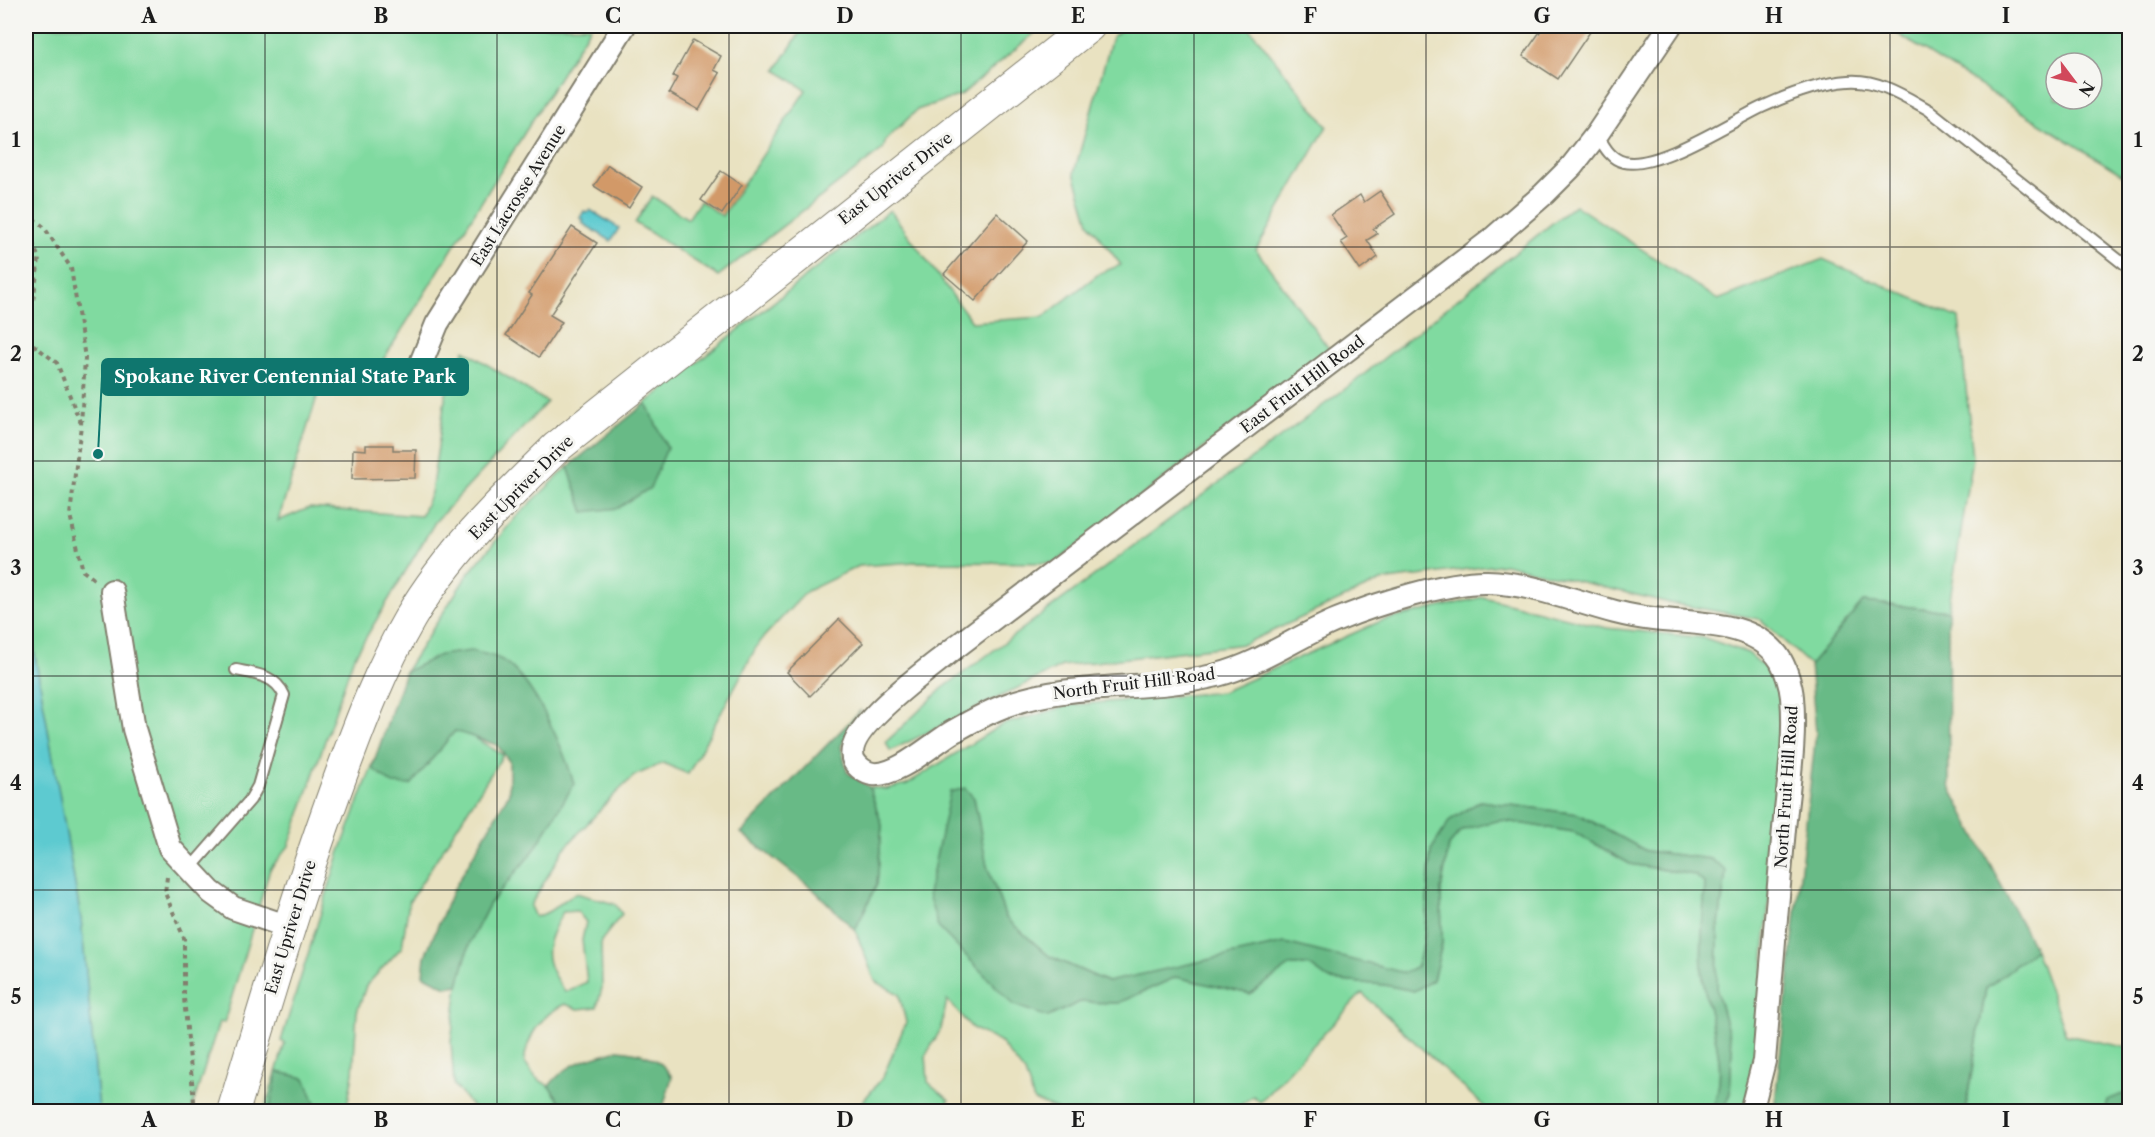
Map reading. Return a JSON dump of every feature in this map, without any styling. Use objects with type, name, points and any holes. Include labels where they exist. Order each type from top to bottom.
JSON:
[{"type":"street","name":"East Lacrosse Avenue","points":[[419,368],[438,324],[624,26]]},
{"type":"street","name":"East Upriver Drive","points":[[233,1112],[322,827],[374,688],[411,617],[458,551],[504,499],[557,447],[1089,26]]},
{"type":"street","name":"East Fruit Hill Road","points":[[891,700],[952,650],[1490,241],[1544,194],[1597,134],[1670,26]]},
{"type":"street","name":"North Fruit Hill Road","points":[[891,700],[856,737],[852,752],[855,763],[868,773],[877,774],[894,770],[954,731],[1008,705],[1056,691],[1192,679],[1218,674],[1252,663],[1338,620],[1433,590],[1472,583],[1516,584],[1623,616],[1723,627],[1749,634],[1768,644],[1782,662],[1792,695],[1792,748],[1764,1061],[1751,1112]]},
{"type":"street","points":[[112,591],[134,729],[170,848],[189,870],[233,908],[289,927]]},
{"type":"lane","points":[[1597,134],[1609,154],[1622,162],[1634,164],[1657,160],[1764,106],[1822,86],[1850,81],[1871,82],[1894,91],[1929,110],[2130,269]]},
{"type":"lane","points":[[189,870],[250,800],[258,786],[284,695],[280,687],[267,677],[236,670]]},
{"type":"path","points":[[26,213],[44,227],[71,268],[85,358],[81,425],[70,515],[83,572],[112,591]]},
{"type":"path","points":[[26,226],[39,260],[33,301],[26,315]]},
{"type":"path","points":[[26,339],[57,363],[81,425]]},
{"type":"path","points":[[170,848],[165,893],[184,938],[184,998],[195,1112]]},
{"type":"green space","points":[[26,26],[591,26],[372,378],[325,371],[278,521],[309,508],[421,516],[431,493],[446,393],[457,379],[464,350],[547,402],[435,522],[353,659],[289,846],[270,869],[224,1023],[219,1022],[191,1111],[99,1111],[81,919],[26,604]]},
{"type":"green space","points":[[804,26],[1043,26],[961,95],[917,110],[886,140],[883,149],[718,276],[635,223],[652,196],[688,219],[700,201],[722,216],[806,90],[776,70]]},
{"type":"green space","points":[[1127,26],[1248,26],[1327,126],[1256,250],[1330,350],[1055,563],[915,562],[859,566],[807,591],[759,642],[688,774],[663,763],[634,776],[563,850],[530,906],[535,917],[576,893],[615,904],[622,914],[601,941],[602,988],[597,1007],[578,1009],[565,1004],[549,1014],[532,1035],[526,1052],[524,1061],[536,1078],[549,1086],[567,1111],[476,1111],[454,1085],[451,1042],[458,985],[470,942],[490,903],[535,849],[502,660],[474,654],[452,654],[431,660],[405,672],[468,574],[515,518],[568,467],[584,512],[667,448],[646,403],[890,210],[972,322],[1043,317],[1100,273],[1121,265],[1089,223],[1074,173],[1112,37]],"holes":[[[577,911],[586,922],[582,940],[587,982],[565,992],[552,970],[548,953],[549,944],[563,912]]]},
{"type":"green space","points":[[1885,26],[2129,26],[2129,179]]},
{"type":"green space","points":[[1575,205],[1718,300],[1823,259],[1959,318],[1973,458],[1948,611],[1863,602],[1810,665],[1760,619],[1670,603],[1505,564],[1381,581],[1244,644],[1062,666],[890,751],[886,742],[943,688],[1353,383]]},
{"type":"green space","points":[[646,403],[667,448],[650,488],[618,508],[584,512],[568,467]]},
{"type":"green space","points":[[1483,597],[1607,628],[1705,638],[1748,653],[1770,672],[1782,701],[1781,761],[1755,1063],[1744,1111],[1723,1111],[1730,1093],[1732,1047],[1717,991],[1718,931],[1726,872],[1711,859],[1646,851],[1578,814],[1480,801],[1431,850],[1424,941],[1417,966],[1405,974],[1285,943],[1108,982],[1049,956],[1006,918],[987,866],[974,798],[950,792],[1048,1017],[1080,1002],[1118,1003],[1176,977],[1250,994],[1291,965],[1309,965],[1330,980],[1385,985],[1414,991],[1433,980],[1442,944],[1441,890],[1449,845],[1462,830],[1500,820],[1574,832],[1630,864],[1695,875],[1705,884],[1702,967],[1719,1057],[1720,1075],[1717,1094],[1711,1112],[1489,1111],[1362,993],[1260,1102],[1253,1096],[1231,1112],[1061,1111],[1034,1101],[1025,1073],[1000,1042],[972,1028],[947,1000],[941,1029],[926,1055],[928,1082],[949,1100],[944,1111],[854,1112],[883,1077],[906,1022],[899,994],[875,981],[855,930],[877,884],[882,825],[869,787],[886,789],[907,784],[1001,725],[1071,705],[1222,692],[1381,621]]},
{"type":"green space","points":[[1863,602],[1948,611],[1949,785],[2035,950],[1986,988],[1965,1111],[1774,1111],[1816,732],[1810,665]]},
{"type":"green space","points":[[471,651],[502,660],[525,683],[546,716],[574,784],[535,849],[490,903],[470,942],[458,985],[446,987],[423,975],[425,956],[452,892],[509,793],[509,761],[497,745],[455,731],[411,785],[393,784],[372,768],[405,672],[440,655]]},
{"type":"green space","points":[[400,692],[503,755],[409,902],[402,947],[366,986],[357,1012],[353,1074],[346,1111],[264,1112],[285,1043],[281,1041],[339,854]]},
{"type":"green space","points":[[861,710],[841,746],[847,772],[869,787],[882,825],[877,884],[855,930],[814,890],[741,833]]},
{"type":"green space","points":[[965,788],[974,798],[987,866],[1006,918],[1049,956],[1107,982],[1285,943],[1405,973],[1417,966],[1424,941],[1431,850],[1450,820],[1480,801],[1578,814],[1646,851],[1711,859],[1726,871],[1718,931],[1717,991],[1732,1047],[1730,1093],[1723,1111],[1711,1111],[1720,1075],[1719,1057],[1702,967],[1705,884],[1695,875],[1630,864],[1574,832],[1500,820],[1462,830],[1449,845],[1441,890],[1442,944],[1433,980],[1414,991],[1385,985],[1330,980],[1309,965],[1291,965],[1250,994],[1176,977],[1118,1003],[1080,1002],[1048,1017],[1014,1005],[938,927],[928,894],[950,792]]},
{"type":"green space","points":[[2035,950],[2066,1035],[2129,1048],[2129,1092],[2108,1100],[2104,1111],[1965,1112],[1986,988]]},
{"type":"green space","points":[[618,1050],[649,1057],[667,1070],[672,1077],[662,1111],[567,1111],[549,1086],[572,1066]]},
{"type":"green space","points":[[278,1072],[305,1078],[318,1111],[269,1111]]},
{"type":"green space","points":[[2129,1092],[2129,1111],[2104,1111],[2107,1100]]},
{"type":"water","points":[[590,210],[619,228],[611,241],[582,223],[584,220],[580,218],[584,211],[588,213]]},
{"type":"water","points":[[26,604],[81,919],[99,1111],[26,1111]]},
{"type":"building","points":[[1544,26],[1594,26],[1558,79],[1523,56]]},
{"type":"building","points":[[693,40],[721,56],[714,70],[720,73],[699,110],[669,93],[677,78],[673,76]]},
{"type":"building","points":[[608,165],[642,187],[629,208],[594,186]]},
{"type":"building","points":[[721,171],[742,185],[722,214],[701,200]]},
{"type":"building","points":[[1380,191],[1395,214],[1373,229],[1377,234],[1367,240],[1378,257],[1360,270],[1341,242],[1347,238],[1331,215],[1360,195],[1364,202]]},
{"type":"building","points":[[997,213],[1028,241],[975,301],[944,274]]},
{"type":"building","points":[[572,227],[597,243],[550,315],[562,322],[539,357],[506,335],[532,295],[529,293]]},
{"type":"building","points":[[366,445],[393,445],[393,450],[416,450],[415,478],[352,479],[353,449],[366,450]]},
{"type":"building","points":[[839,619],[863,643],[810,696],[787,672]]},
{"type":"place","name":"Spokane River Centennial State Park","points":[[98,454]]}]
